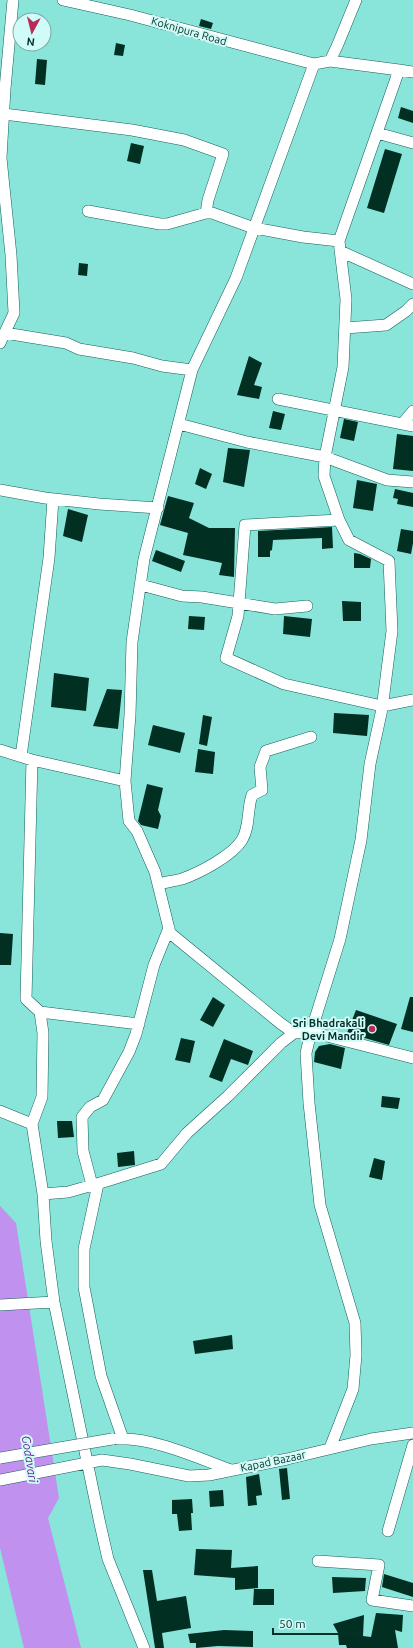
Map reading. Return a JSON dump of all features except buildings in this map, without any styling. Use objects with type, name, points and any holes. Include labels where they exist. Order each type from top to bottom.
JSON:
[{"type":"street","points":[[0,343],[14,313],[11,255],[1,158],[2,115],[13,0]]},
{"type":"street","name":"Koknipura Road","points":[[63,0],[130,15],[314,64]]},
{"type":"street","points":[[330,61],[356,0]]},
{"type":"street","points":[[294,1033],[170,933],[155,872],[137,831],[129,821],[125,781],[130,715],[132,642],[144,559],[192,370],[236,278],[314,64],[330,61],[413,72]]},
{"type":"street","points":[[330,1448],[353,1389],[356,1355],[355,1323],[320,1205],[309,1103],[306,1053],[311,1032],[340,939],[361,840],[370,764],[382,706],[392,631],[389,561],[349,540],[339,520],[324,476],[325,457],[343,367],[346,299],[340,246],[377,133],[400,70]]},
{"type":"street","points":[[2,115],[132,130],[184,140],[223,154],[208,200],[206,213]]},
{"type":"street","points":[[377,133],[413,143]]},
{"type":"street","points":[[88,211],[160,224],[167,224],[206,213],[212,213],[254,228],[303,237],[340,246],[413,284]]},
{"type":"street","points":[[345,328],[386,325],[406,312],[413,304]]},
{"type":"street","points":[[5,333],[66,343],[79,349],[133,358],[162,366],[192,370]]},
{"type":"street","points":[[278,399],[408,425],[413,411]]},
{"type":"street","points":[[179,424],[247,442],[325,457],[387,480],[413,482]]},
{"type":"street","points":[[0,490],[53,499],[158,508]]},
{"type":"street","points":[[53,499],[49,558],[26,758],[26,999],[40,1012],[139,1024]]},
{"type":"street","points":[[339,520],[245,525],[238,616],[226,658],[284,684],[382,706],[413,700]]},
{"type":"street","points":[[141,585],[182,596],[202,597],[275,609],[307,606]]},
{"type":"street","points":[[158,884],[183,878],[209,866],[229,854],[242,840],[246,827],[248,805],[252,795],[262,790],[260,768],[266,751],[311,737]]},
{"type":"street","points":[[0,750],[26,758],[125,781]]},
{"type":"street","points":[[123,1439],[101,1376],[84,1287],[84,1249],[94,1184],[84,1151],[82,1118],[90,1107],[102,1100],[130,1052],[139,1024],[154,965],[169,928]]},
{"type":"street","points":[[40,1012],[44,1033],[42,1098],[32,1124],[43,1194],[46,1241],[54,1302],[108,1559],[144,1648]]},
{"type":"street","points":[[43,1194],[68,1192],[161,1164],[186,1133],[228,1096],[281,1042],[294,1033],[311,1032],[413,1058]]},
{"type":"street","points":[[0,1111],[32,1124]]},
{"type":"street","points":[[0,1305],[32,1302],[54,1302]]},
{"type":"street","name":"Kapad Bazaar","points":[[0,1458],[112,1439],[123,1439],[136,1440],[181,1452],[231,1470],[287,1459],[371,1439],[413,1433]]},
{"type":"street","points":[[388,1532],[413,1445]]},
{"type":"street","points":[[0,1480],[65,1467],[89,1464],[102,1460],[189,1476],[231,1470]]},
{"type":"street","points":[[318,1561],[379,1565],[372,1600],[413,1606]]},
{"type":"water","name":"Godavari","points":[[0,1206],[16,1223],[59,1498],[48,1518],[81,1648],[24,1648],[0,1548]]},
{"type":"place","name":"Sri Bhadrakali Devi Mandir","points":[[372,1029]]}]
